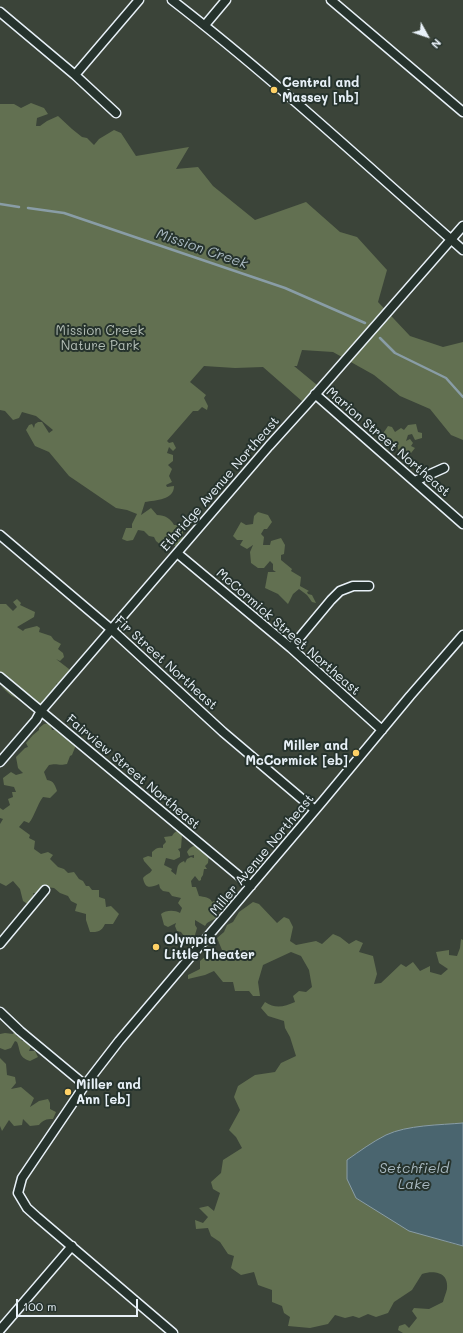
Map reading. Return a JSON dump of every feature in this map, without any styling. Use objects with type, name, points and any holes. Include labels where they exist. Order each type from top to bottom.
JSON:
[{"type":"street","points":[[75,75],[139,0]]},
{"type":"street","points":[[172,0],[205,25],[343,142],[463,250]]},
{"type":"street","points":[[205,25],[226,0]]},
{"type":"street","points":[[331,0],[463,112]]},
{"type":"street","points":[[0,12],[75,75],[116,113]]},
{"type":"street","name":"Ethridge Avenue Northeast","points":[[0,762],[36,720],[41,711],[268,446],[463,226]]},
{"type":"street","name":"Marion Street Northeast","points":[[315,394],[463,524]]},
{"type":"street","points":[[415,481],[444,468]]},
{"type":"street","name":"Fir Street Northeast","points":[[0,535],[111,629],[223,732],[316,810]]},
{"type":"street","name":"McCormick Street Northeast","points":[[176,553],[291,648],[382,730]]},
{"type":"street","points":[[291,648],[340,591],[353,586],[369,586]]},
{"type":"street","name":"Miller Avenue Northeast","points":[[72,1246],[27,1208],[18,1193],[22,1178],[27,1169],[84,1086],[145,1010],[463,635]]},
{"type":"street","name":"Fairview Street Northeast","points":[[0,677],[251,886]]},
{"type":"street","points":[[0,944],[45,890]]},
{"type":"street","points":[[0,1012],[84,1086]]},
{"type":"street","points":[[0,1330],[72,1246],[173,1333]]},
{"type":"green space","name":"Mission Creek Nature Park","points":[[31,103],[44,108],[48,114],[37,118],[36,126],[40,126],[58,116],[72,129],[82,137],[87,138],[94,145],[99,139],[114,130],[121,133],[136,156],[189,147],[176,169],[198,167],[213,186],[255,220],[306,202],[340,232],[357,237],[387,270],[378,302],[410,336],[443,347],[463,342],[463,440],[451,435],[430,409],[400,396],[374,375],[333,352],[302,350],[297,366],[294,366],[317,385],[303,402],[263,367],[235,368],[204,366],[190,382],[206,395],[204,398],[208,406],[207,410],[202,407],[198,411],[193,411],[167,441],[169,443],[173,442],[176,448],[173,451],[169,447],[167,453],[173,455],[173,461],[168,465],[172,469],[169,476],[172,482],[166,485],[167,487],[174,486],[173,491],[168,497],[145,502],[141,515],[151,508],[157,515],[167,518],[183,531],[183,540],[176,546],[162,546],[154,537],[149,536],[144,531],[138,530],[133,540],[127,541],[122,539],[126,528],[132,528],[132,524],[137,514],[116,508],[69,476],[49,452],[35,446],[26,430],[29,425],[32,424],[34,428],[35,424],[42,422],[49,433],[53,430],[36,416],[22,412],[19,418],[13,420],[5,411],[0,410],[0,104],[14,104],[21,108]]},
{"type":"green space","points":[[416,424],[418,432],[422,433],[422,438],[415,440],[412,434],[408,435],[406,441],[410,439],[413,443],[411,446],[415,448],[411,453],[405,450],[405,452],[399,453],[397,444],[390,444],[390,438],[385,438],[382,435],[388,426],[392,427],[395,432],[401,428],[404,430],[408,425]]},
{"type":"green space","points":[[258,512],[268,515],[272,522],[261,534],[264,537],[263,545],[270,545],[271,541],[281,538],[285,545],[284,554],[281,555],[281,560],[292,569],[291,571],[301,577],[300,586],[309,591],[307,592],[308,594],[312,595],[316,603],[312,602],[307,595],[299,589],[293,594],[288,604],[278,594],[265,588],[268,572],[276,572],[273,570],[273,564],[270,561],[264,568],[258,568],[251,563],[250,552],[253,545],[247,549],[240,545],[243,540],[237,540],[233,536],[241,522],[246,525],[253,524],[254,516]]},
{"type":"green space","points":[[17,599],[21,603],[20,605],[35,612],[34,617],[17,627],[23,631],[25,629],[37,626],[40,628],[39,632],[51,636],[54,640],[61,644],[58,649],[63,653],[64,657],[60,661],[56,659],[69,669],[68,677],[60,686],[56,683],[58,687],[52,701],[30,707],[27,702],[15,698],[5,691],[0,684],[0,604],[6,604],[13,611],[17,607],[13,602]]},
{"type":"green space","points":[[50,723],[52,730],[63,729],[70,731],[72,743],[76,745],[67,764],[49,765],[44,772],[47,780],[53,782],[57,791],[50,798],[43,797],[29,823],[24,821],[19,827],[30,835],[29,838],[35,841],[34,849],[41,854],[48,852],[53,855],[50,859],[58,867],[64,869],[68,873],[74,872],[86,886],[89,886],[92,890],[99,890],[99,897],[105,899],[106,907],[111,906],[119,914],[113,924],[105,924],[101,930],[97,932],[90,932],[86,920],[86,914],[75,911],[77,904],[71,901],[68,896],[60,893],[54,888],[46,887],[41,894],[33,893],[35,900],[29,905],[23,901],[20,889],[13,881],[6,886],[0,883],[0,824],[3,819],[0,818],[0,808],[3,810],[10,805],[8,799],[13,797],[12,792],[16,792],[14,787],[4,785],[3,778],[11,772],[16,775],[23,773],[18,768],[16,757],[28,747],[26,743],[39,730],[39,728],[44,724]]},
{"type":"green space","points":[[177,831],[182,835],[181,848],[178,849],[180,852],[180,857],[174,860],[166,858],[164,865],[172,869],[171,871],[176,875],[180,863],[184,861],[185,863],[187,859],[191,857],[194,858],[194,855],[189,856],[187,852],[190,849],[199,846],[205,850],[208,858],[208,863],[205,866],[207,869],[204,869],[201,880],[199,881],[195,876],[191,881],[192,887],[196,887],[199,896],[208,898],[212,902],[214,901],[219,904],[216,918],[207,923],[205,926],[195,920],[195,925],[197,928],[195,935],[186,939],[181,932],[177,931],[175,926],[176,923],[168,927],[164,925],[161,914],[170,911],[180,913],[182,908],[178,903],[181,898],[172,896],[169,892],[163,891],[159,884],[148,887],[143,878],[152,870],[143,858],[148,856],[152,857],[152,852],[158,848],[163,848],[163,845],[166,842],[164,837],[172,836]]},
{"type":"green space","points":[[253,902],[259,904],[277,923],[284,917],[289,919],[293,927],[290,941],[296,945],[316,941],[322,944],[333,934],[349,944],[356,940],[363,943],[359,952],[373,956],[377,974],[374,984],[381,983],[401,964],[406,967],[413,962],[420,971],[430,966],[430,972],[441,975],[448,969],[439,963],[436,952],[449,950],[449,955],[457,956],[461,939],[463,940],[463,1123],[388,1134],[347,1160],[356,1198],[428,1234],[463,1246],[463,1333],[403,1333],[398,1330],[399,1326],[405,1324],[409,1328],[417,1318],[412,1311],[414,1308],[429,1309],[443,1302],[447,1289],[446,1279],[440,1274],[431,1272],[422,1274],[412,1290],[394,1302],[388,1313],[376,1317],[368,1314],[359,1318],[353,1316],[345,1318],[335,1315],[328,1324],[310,1328],[288,1326],[290,1317],[284,1313],[282,1306],[272,1302],[272,1290],[258,1285],[254,1272],[241,1275],[231,1268],[234,1256],[228,1254],[220,1242],[211,1236],[208,1228],[196,1229],[195,1220],[203,1223],[208,1217],[199,1208],[208,1206],[214,1211],[220,1193],[213,1189],[211,1182],[221,1173],[223,1160],[242,1148],[236,1137],[229,1130],[240,1110],[234,1097],[238,1086],[255,1075],[275,1072],[281,1063],[296,1056],[290,1037],[285,1028],[284,1021],[268,1016],[261,1008],[265,1002],[272,1006],[291,1004],[295,1002],[293,996],[299,991],[306,992],[312,987],[309,970],[301,956],[291,952],[263,965],[258,982],[260,996],[253,996],[249,991],[235,991],[233,982],[223,982],[214,971],[188,979],[188,975],[200,969],[200,961],[207,955],[217,955],[222,950],[217,938],[224,932],[227,925],[233,922],[239,912]]},
{"type":"green space","points":[[15,1030],[18,1032],[16,1036],[20,1037],[22,1041],[27,1041],[32,1044],[29,1051],[35,1051],[38,1057],[30,1061],[23,1058],[20,1054],[17,1042],[15,1041],[11,1048],[5,1050],[0,1048],[0,1034],[13,1034]]},
{"type":"green space","points":[[0,1058],[6,1064],[7,1075],[15,1077],[16,1083],[11,1089],[21,1087],[34,1098],[30,1107],[39,1101],[48,1099],[50,1109],[56,1112],[53,1119],[45,1120],[39,1125],[30,1126],[23,1119],[22,1125],[14,1126],[9,1120],[2,1131],[0,1126]]},
{"type":"water","name":"Setchfield Lake","points":[[463,1123],[463,1246],[409,1231],[356,1198],[347,1179],[347,1160],[386,1135],[394,1132],[424,1126]]},
{"type":"waterway","name":"Mission Creek","points":[[0,204],[19,207]]},
{"type":"waterway","name":"Mission Creek","points":[[28,208],[64,213],[285,288],[365,323]]},
{"type":"waterway","name":"Mission Creek","points":[[380,338],[395,353],[446,378],[463,397]]},
{"type":"place","name":"Central and Massey [nb]","points":[[274,90]]},
{"type":"place","name":"Miller and McCormick [eb]","points":[[356,753]]},
{"type":"place","name":"Olympia Little Theater","points":[[156,947]]},
{"type":"place","name":"Miller and Ann [eb]","points":[[68,1092]]}]
